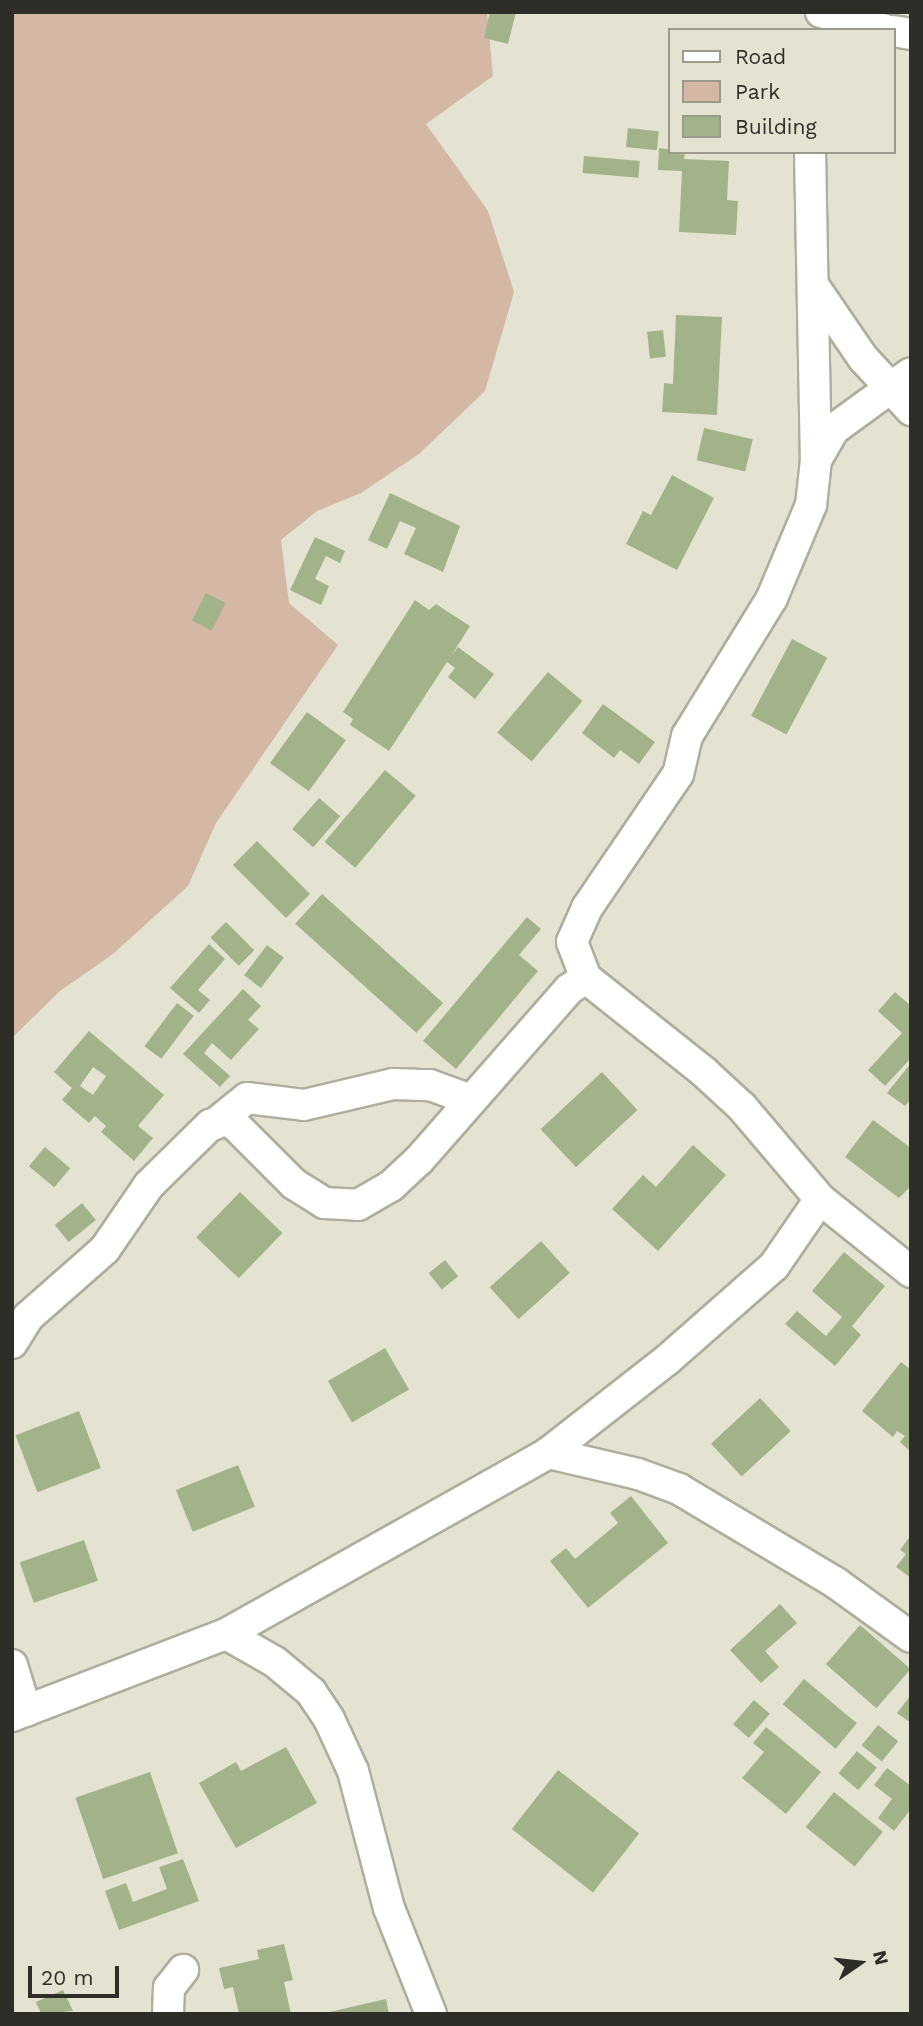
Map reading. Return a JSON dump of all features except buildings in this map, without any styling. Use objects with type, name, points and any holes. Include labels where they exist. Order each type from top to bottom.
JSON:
[{"type":"street","points":[[821,12],[879,28]]},
{"type":"street","points":[[810,154],[816,460],[811,505],[772,598],[687,736],[678,774],[587,908],[572,942],[586,978],[742,1107],[820,1199],[911,1272]]},
{"type":"street","points":[[813,285],[899,380],[911,410]]},
{"type":"street","points":[[816,460],[834,429],[899,380]]},
{"type":"street","points":[[215,1124],[234,1124],[294,1184],[324,1203],[345,1208],[374,1198],[391,1186],[569,989],[586,978]]},
{"type":"street","points":[[12,1343],[28,1317],[105,1249],[170,1161],[247,1098],[303,1105],[393,1083],[430,1085],[471,1100]]},
{"type":"street","points":[[12,1665],[19,1714],[226,1634],[548,1453],[667,1360],[774,1266],[820,1199]]},
{"type":"street","points":[[548,1453],[638,1474],[679,1489],[836,1583],[911,1637]]},
{"type":"street","points":[[226,1634],[293,1677],[311,1692],[329,1719],[353,1771],[389,1908],[431,2014]]},
{"type":"street","points":[[168,2014],[169,1989],[183,1970]]},
{"type":"green space","points":[[12,12],[487,12],[493,76],[426,124],[488,211],[514,292],[485,391],[419,454],[361,493],[317,511],[281,540],[289,603],[338,645],[216,823],[188,886],[113,954],[60,991],[12,1038]]}]
